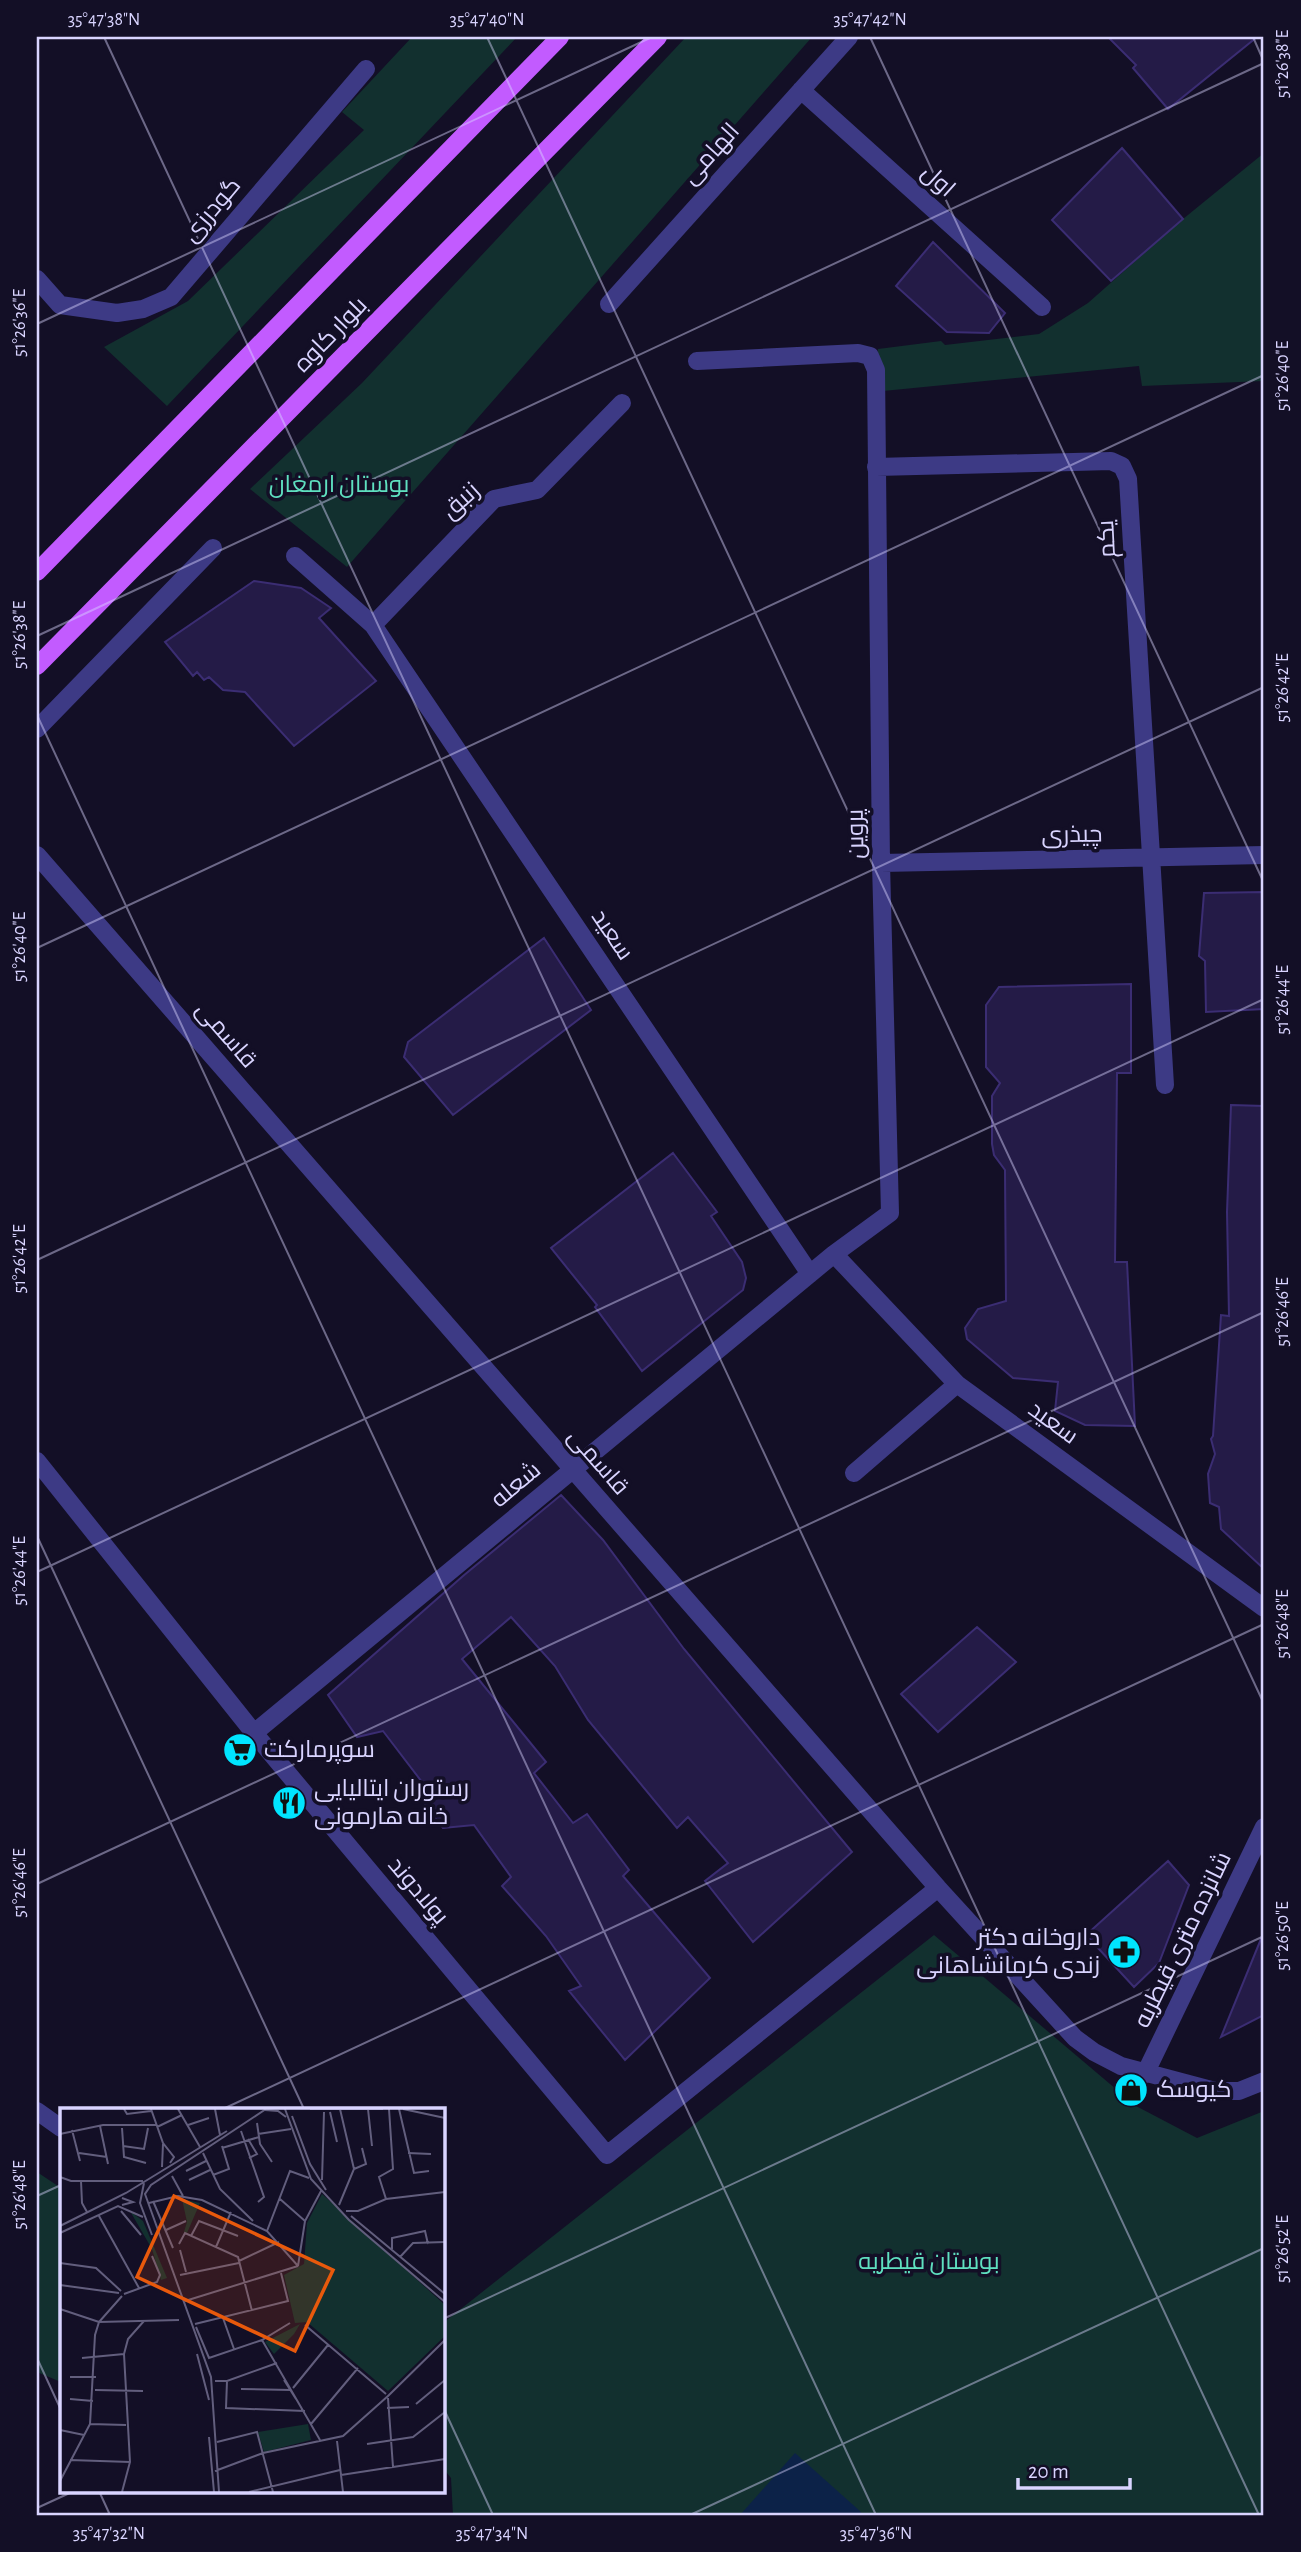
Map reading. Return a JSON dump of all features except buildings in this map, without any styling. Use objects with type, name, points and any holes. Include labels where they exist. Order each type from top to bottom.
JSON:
[{"type":"main road","name":"بلوار کاوه","points":[[37,572],[560,37]]},
{"type":"main road","name":"بلوار کاوه","points":[[37,666],[658,37]]},
{"type":"street","name":"الهامی","points":[[609,304],[849,37]]},
{"type":"street","name":"گودرزی","points":[[37,279],[60,305],[117,313],[143,309],[171,297],[366,69]]},
{"type":"street","name":"اول","points":[[801,90],[1042,307]]},
{"type":"street","name":"پروین","points":[[697,361],[858,353],[870,356],[876,370],[881,863],[890,1213],[810,1274]]},
{"type":"street","name":"زنبق","points":[[373,625],[494,499],[537,490],[622,403]]},
{"type":"street","name":"یکم","points":[[876,467],[1111,461],[1122,466],[1128,478],[1151,858]]},
{"type":"street","points":[[37,729],[213,548]]},
{"type":"street","name":"سعید","points":[[295,556],[373,625],[810,1274]]},
{"type":"street","name":"قاسمی","points":[[37,855],[937,1888],[1075,2038],[1121,2066],[1215,2091],[1239,2091],[1264,2081]]},
{"type":"street","name":"چیذری","points":[[881,863],[1264,855]]},
{"type":"street","points":[[1151,858],[1166,1085]]},
{"type":"street","name":"سعید","points":[[834,1254],[957,1384],[1264,1608]]},
{"type":"street","name":"شعله","points":[[254,1733],[810,1274]]},
{"type":"street","points":[[854,1474],[957,1384]]},
{"type":"street","name":"پولادوند","points":[[37,1461],[254,1733],[607,2155],[937,1888]]},
{"type":"street","name":"شانزده متری قیطریه","points":[[1145,2074],[1264,1827]]},
{"type":"street","points":[[37,2111],[60,2127]]},
{"type":"green space","points":[[412,37],[517,37],[167,406],[104,347],[188,301],[364,130],[342,112]]},
{"type":"green space","name":"بوستان ارمغان","points":[[686,37],[812,37],[347,567],[250,489],[362,383]]},
{"type":"green space","points":[[1264,153],[1264,381],[1142,386],[1139,366],[883,391],[878,349],[941,341],[945,345],[1039,334],[1088,303],[1183,219]]},
{"type":"green space","name":"بوستان قیطریه","points":[[934,1935],[1136,2106],[1197,2138],[1264,2111],[1264,2515],[453,2515],[451,2478],[444,2469],[444,2322]]},
{"type":"green space","points":[[37,2172],[60,2187],[60,2382],[37,2372]]},
{"type":"water","points":[[795,2453],[861,2512],[858,2515],[740,2515]]},
{"type":"place","name":"سوپرمارکت","points":[[240,1750]]},
{"type":"place","name":"رستوران ایتالیایی خانه هارمونی","points":[[289,1803]]},
{"type":"place","name":"داروخانه دکتر زندی کرمانشاهانی","points":[[1124,1952]]},
{"type":"place","name":"کیوسک","points":[[1131,2090]]}]
